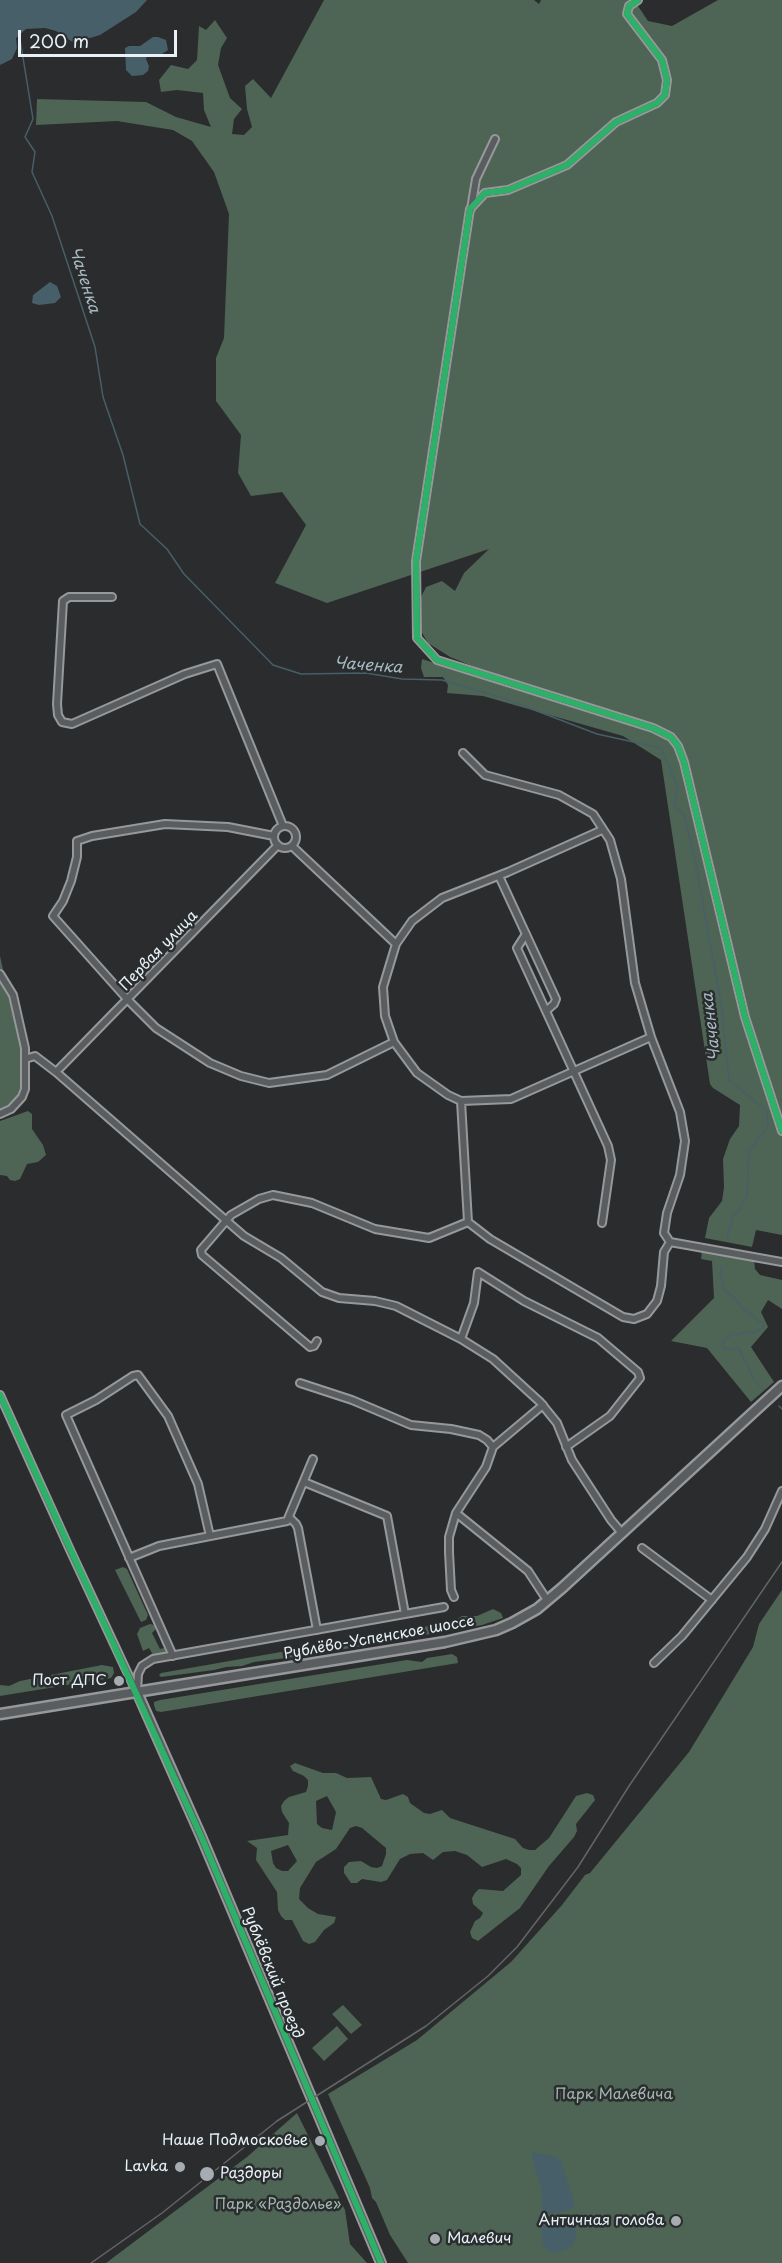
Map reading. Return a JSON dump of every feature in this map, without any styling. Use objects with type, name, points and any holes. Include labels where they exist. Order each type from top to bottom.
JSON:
[{"type":"main road","name":"Рублёво-Успенское шоссе","points":[[0,1714],[463,1638],[512,1623],[547,1600],[781,1386]]},
{"type":"street","points":[[470,209],[485,193],[508,190],[567,165],[616,122],[657,103],[665,95],[667,80],[662,60],[627,14],[629,6],[638,0]]},
{"type":"street","points":[[495,139],[477,179],[470,209],[416,561],[417,638],[437,660],[653,728],[671,738],[678,746],[684,762],[745,1017],[782,1131]]},
{"type":"street","points":[[112,597],[69,597],[63,601],[57,704],[58,715],[62,722],[72,724],[185,674],[217,664],[283,826]]},
{"type":"street","points":[[463,753],[485,775],[559,795],[593,814],[610,840],[621,879],[635,983],[651,1037],[680,1112],[685,1142],[680,1175],[667,1213],[664,1233],[670,1242],[782,1262]]},
{"type":"street","points":[[274,836],[228,827],[165,824],[92,836],[77,841],[77,857],[71,881],[63,901],[53,916],[156,1028],[210,1063],[241,1076],[269,1083],[327,1075],[394,1042]]},
{"type":"street","points":[[283,826],[291,828],[296,834],[292,846],[285,848],[278,845],[274,836],[276,831],[283,826]]},
{"type":"street","points":[[602,830],[499,876],[442,898],[412,921],[396,944],[383,987],[386,1016],[394,1042],[417,1072],[448,1095],[461,1101],[511,1099],[651,1037]]},
{"type":"street","name":"Первая улица","points":[[57,1072],[278,845]]},
{"type":"street","points":[[292,846],[396,944]]},
{"type":"street","points":[[499,876],[556,999],[547,1010]]},
{"type":"street","points":[[526,934],[517,948],[608,1146],[611,1160],[602,1223]]},
{"type":"street","points":[[0,974],[13,995],[25,1048],[25,1089],[22,1097],[11,1109],[0,1114]]},
{"type":"street","points":[[25,1059],[35,1056],[57,1072],[249,1240],[280,1258],[322,1292],[339,1298],[375,1301],[396,1306],[462,1339],[493,1359],[543,1405],[560,1427],[572,1460],[622,1533]]},
{"type":"street","points":[[461,1101],[468,1222],[490,1239],[623,1317],[634,1319],[646,1314],[657,1301],[661,1286],[664,1252],[670,1242]]},
{"type":"street","points":[[317,1341],[314,1346],[310,1347],[202,1255],[201,1250],[225,1220],[259,1199],[273,1195],[312,1203],[375,1229],[429,1238],[468,1222]]},
{"type":"street","points":[[462,1339],[474,1303],[478,1272],[524,1301],[598,1338],[638,1372],[640,1378],[610,1416],[566,1447]]},
{"type":"street","points":[[173,1656],[66,1415],[96,1400],[135,1375],[141,1378],[170,1421],[200,1489],[210,1536]]},
{"type":"street","points":[[300,1383],[352,1400],[411,1425],[479,1435],[493,1447]]},
{"type":"street","points":[[0,1395],[137,1692]]},
{"type":"street","points":[[454,1597],[451,1590],[449,1537],[456,1512],[486,1467],[493,1447],[543,1405]]},
{"type":"street","points":[[129,1558],[159,1546],[284,1522],[290,1518],[313,1459]]},
{"type":"street","points":[[304,1482],[387,1516],[405,1614]]},
{"type":"street","points":[[654,1663],[682,1635],[747,1557],[765,1529],[782,1491]]},
{"type":"street","points":[[456,1512],[528,1571],[547,1600]]},
{"type":"street","points":[[290,1518],[298,1528],[317,1630]]},
{"type":"street","points":[[642,1548],[712,1600]]},
{"type":"street","points":[[137,1692],[138,1674],[142,1666],[153,1659],[444,1607]]},
{"type":"street","name":"Рублёвский проезд","points":[[137,1692],[201,1836],[381,2263]]},
{"type":"green space","points":[[324,0],[534,0],[539,4],[541,0],[634,0],[648,21],[672,26],[718,0],[782,0],[782,1235],[756,1230],[752,1247],[705,1238],[709,1218],[722,1201],[723,1159],[730,1139],[739,1126],[740,1105],[710,1084],[661,760],[623,736],[483,696],[447,693],[448,685],[443,677],[424,677],[421,668],[422,659],[513,689],[516,680],[489,673],[450,657],[428,643],[421,631],[420,599],[426,587],[442,581],[455,591],[464,573],[489,549],[327,603],[275,583],[306,525],[282,492],[251,496],[238,473],[241,435],[216,401],[216,358],[224,338],[229,214],[214,172],[192,141],[173,130],[117,121],[36,125],[37,99],[146,102],[176,117],[211,127],[204,110],[203,93],[177,90],[161,92],[159,80],[171,65],[188,69],[197,60],[199,26],[206,30],[215,20],[227,38],[221,48],[218,65],[230,98],[242,109],[234,119],[232,134],[244,135],[252,127],[247,109],[245,86],[253,79],[271,98]]},
{"type":"green space","points":[[0,956],[22,1055],[20,1089],[16,1101],[0,1111]]},
{"type":"green space","points":[[28,1111],[32,1114],[32,1129],[43,1145],[46,1155],[38,1162],[27,1164],[20,1179],[10,1180],[7,1176],[0,1175],[0,1121]]},
{"type":"green space","points":[[702,1250],[754,1259],[755,1269],[760,1275],[782,1280],[782,1309],[768,1300],[761,1312],[768,1327],[751,1347],[774,1382],[751,1402],[707,1348],[671,1341],[714,1298],[712,1261],[701,1259]]},
{"type":"green space","points":[[123,1567],[127,1569],[148,1615],[146,1620],[141,1622],[115,1570]]},
{"type":"green space","name":"Парк Малевича","points":[[782,1590],[782,2263],[408,2263],[390,2235],[376,2202],[372,2198],[370,2188],[328,2094],[417,2040],[511,1962],[562,1905],[585,1875],[590,1873],[689,1752],[753,1647],[759,1624]]},
{"type":"green space","points":[[493,1609],[501,1613],[503,1618],[482,1625],[310,1655],[254,1662],[242,1666],[161,1677],[159,1675],[452,1622],[462,1616],[477,1616]]},
{"type":"green space","points":[[150,1624],[156,1629],[152,1633],[160,1649],[164,1648],[167,1655],[153,1655],[149,1648],[143,1651],[137,1634],[140,1628]]},
{"type":"green space","points":[[452,1654],[457,1657],[458,1663],[161,1712],[156,1711],[154,1705],[154,1702],[160,1700],[407,1660],[422,1662],[427,1658]]},
{"type":"green space","points":[[102,1665],[113,1667],[114,1673],[111,1678],[0,1696],[0,1685],[9,1686],[20,1681]]},
{"type":"green space","points":[[295,1763],[323,1773],[336,1773],[347,1778],[371,1777],[381,1799],[386,1800],[403,1794],[408,1797],[410,1803],[424,1813],[430,1814],[442,1810],[450,1818],[515,1839],[523,1848],[529,1850],[535,1850],[549,1838],[576,1796],[587,1793],[593,1795],[595,1800],[576,1824],[577,1831],[574,1837],[549,1866],[520,1908],[478,1941],[472,1938],[470,1932],[475,1921],[483,1913],[473,1904],[472,1898],[479,1889],[503,1891],[521,1875],[521,1868],[517,1864],[506,1859],[482,1867],[467,1855],[455,1851],[443,1852],[433,1860],[423,1853],[410,1854],[400,1859],[387,1880],[381,1882],[362,1879],[357,1883],[351,1883],[344,1873],[344,1867],[349,1862],[361,1861],[377,1868],[382,1866],[386,1848],[362,1828],[356,1826],[350,1828],[336,1849],[316,1862],[300,1888],[299,1899],[308,1908],[318,1914],[336,1917],[334,1923],[324,1930],[315,1942],[309,1944],[303,1941],[292,1920],[285,1920],[281,1916],[278,1910],[277,1892],[256,1860],[257,1848],[247,1841],[288,1835],[289,1823],[281,1806],[289,1797],[306,1792],[308,1786],[308,1780],[293,1771],[290,1766]],"holes":[[[327,1796],[336,1812],[332,1830],[322,1828],[317,1824],[316,1801]],[[288,1845],[297,1861],[288,1871],[282,1871],[273,1863],[271,1851]]]},
{"type":"green space","points":[[343,2005],[362,2025],[351,2034],[332,2014]]},
{"type":"green space","points":[[337,2026],[348,2039],[324,2061],[312,2048]]},
{"type":"green space","name":"Парк «Раздолье»","points":[[297,2113],[345,2210],[350,2244],[367,2263],[106,2263],[247,2157]]},
{"type":"water","points":[[0,0],[147,0],[136,12],[100,35],[74,43],[56,31],[45,28],[26,29],[16,38],[17,48],[12,59],[0,65]]},
{"type":"water","points":[[153,37],[166,40],[168,50],[162,54],[147,56],[148,71],[143,75],[132,76],[126,70],[125,48],[140,46]]},
{"type":"water","points":[[50,282],[57,286],[61,297],[55,303],[39,305],[32,303],[33,295]]},
{"type":"water","points":[[532,2152],[554,2156],[561,2161],[574,2207],[542,2215],[542,2190],[533,2163]]},
{"type":"water","points":[[575,2214],[581,2217],[577,2224],[572,2247],[551,2253],[543,2246],[541,2223],[547,2218]]},
{"type":"waterway","name":"Чаченка","points":[[19,33],[33,119],[25,137],[35,152],[32,172],[52,216],[95,347],[103,397],[123,455],[140,524],[167,549],[184,574],[273,665],[301,674],[366,673],[402,679],[442,680],[503,698],[597,734],[661,748],[678,788],[674,806],[684,814],[696,865],[721,1004],[729,1080],[767,1111],[768,1126],[749,1151],[747,1196],[737,1213],[733,1215],[727,1239]]},
{"type":"waterway","name":"Чаченка","points":[[722,1267],[720,1274],[725,1291],[733,1296],[744,1310],[763,1323],[764,1327],[753,1333],[732,1334],[723,1341],[723,1346],[725,1349],[739,1349],[755,1381],[763,1389]]},
{"type":"waterway","name":"Чаченка","points":[[779,1406],[782,1409]]},
{"type":"railway","points":[[91,2263],[162,2213],[277,2121],[426,2026],[488,1976],[517,1947],[578,1867],[629,1786],[782,1562]]},
{"type":"cycle path","points":[[638,0],[629,6],[627,14],[662,60],[667,80],[665,95],[657,103],[616,122],[567,165],[508,190],[485,193],[470,209],[416,561],[417,638],[437,660],[653,728],[671,737],[678,746],[684,762],[745,1017],[782,1131]]},
{"type":"cycle path","points":[[0,1395],[201,1836],[381,2263]]},
{"type":"place","name":"Пост ДПС","points":[[119,1681]]},
{"type":"place","name":"Наше Подмосковье","points":[[320,2141]]},
{"type":"place","name":"Lavka","points":[[180,2167]]},
{"type":"place","name":"Раздоры","points":[[207,2174]]},
{"type":"place","name":"Античная голова","points":[[676,2221]]},
{"type":"place","name":"Малевич","points":[[435,2239]]}]
